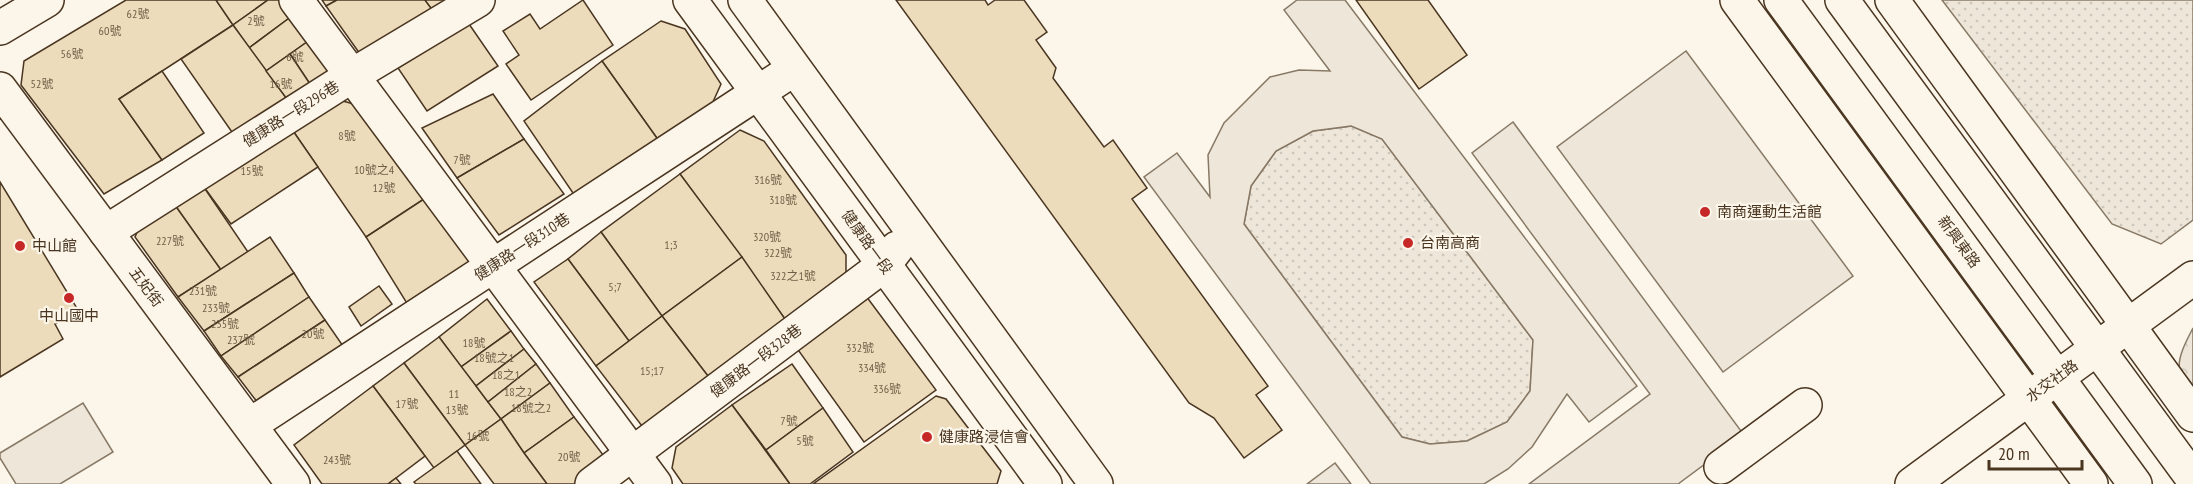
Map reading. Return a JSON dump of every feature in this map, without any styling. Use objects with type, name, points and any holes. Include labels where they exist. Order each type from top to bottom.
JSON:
[{"type":"street","points":[[0,28],[47,0]]},
{"type":"street","points":[[296,0],[655,484]]},
{"type":"street","name":"健康路一段296巷","points":[[106,232],[353,75],[478,0]]},
{"type":"street","name":"健康路一段","points":[[690,0],[1045,484]]},
{"type":"street","points":[[745,0],[910,229],[1081,479]]},
{"type":"street","points":[[1737,0],[2091,484]]},
{"type":"street","name":"新興東路","points":[[1781,0],[2135,484]]},
{"type":"street","points":[[1842,0],[2193,479]]},
{"type":"street","points":[[1892,0],[2130,325],[2193,415]]},
{"type":"street","name":"健康路一段310巷","points":[[250,425],[794,69]]},
{"type":"street","name":"五妃街","points":[[0,89],[293,484]]},
{"type":"street","name":"健康路一段328巷","points":[[592,484],[884,265],[910,229]]},
{"type":"street","name":"水交社路","points":[[1912,484],[2193,278]]},
{"type":"street","points":[[1719,478],[1805,405]]},
{"type":"green space","points":[[1297,0],[1345,0],[1637,386],[1589,422],[1567,394],[1532,447],[1508,469],[1484,484],[1371,484],[1144,177],[1177,153],[1210,197],[1208,155],[1224,123],[1270,77],[1299,70],[1330,71],[1284,10]],"holes":[[[1351,126],[1382,139],[1533,340],[1530,391],[1507,422],[1467,441],[1430,444],[1402,437],[1244,224],[1251,186],[1276,151],[1313,131]]]},
{"type":"green space","points":[[1942,0],[2193,0],[2193,220],[2161,244],[2112,224]]},
{"type":"green space","name":"南商運動生活館","points":[[1686,51],[1853,276],[1723,372],[1557,147]]},
{"type":"green space","points":[[1513,122],[1744,435],[1678,484],[1529,484],[1650,394],[1472,153]]},
{"type":"green space","points":[[1352,126],[1382,139],[1533,340],[1530,391],[1507,422],[1467,441],[1430,444],[1402,437],[1244,224],[1251,186],[1276,151],[1313,131]]},
{"type":"green space","points":[[2193,328],[2193,405],[2180,375],[2179,367],[2182,350]]},
{"type":"green space","points":[[83,403],[113,452],[60,484],[16,484],[0,458],[0,453]]},
{"type":"green space","points":[[1335,463],[1351,484],[1307,484]]},
{"type":"building","points":[[126,0],[216,0],[233,25],[119,99],[162,160],[104,194],[21,85],[24,61]]},
{"type":"building","points":[[216,0],[268,0],[233,25]]},
{"type":"building","points":[[268,0],[287,0],[296,13],[249,48],[233,25]]},
{"type":"building","points":[[322,0],[337,0],[326,6]]},
{"type":"building","points":[[337,0],[425,0],[434,12],[360,54],[326,6]]},
{"type":"building","points":[[425,0],[455,0],[434,12]]},
{"type":"building","points":[[583,0],[613,45],[531,100],[506,64],[519,55],[503,31],[530,14],[540,29]]},
{"type":"building","points":[[896,0],[985,0],[988,5],[995,0],[1024,0],[1047,32],[1036,40],[1056,68],[1053,78],[1104,147],[1113,140],[1147,188],[1132,199],[1268,386],[1256,395],[1282,430],[1244,458],[1214,418],[1189,403]]},
{"type":"building","points":[[1356,0],[1428,0],[1467,55],[1419,89]]},
{"type":"building","points":[[296,13],[314,37],[266,71],[249,48]]},
{"type":"building","points":[[661,21],[685,29],[721,84],[712,104],[659,141],[602,61]]},
{"type":"building","points":[[469,24],[498,66],[427,111],[398,68]]},
{"type":"building","points":[[233,25],[290,103],[234,135],[181,59]]},
{"type":"building","points":[[314,37],[338,73],[314,90],[290,54]]},
{"type":"building","points":[[290,54],[314,90],[290,103],[266,71]]},
{"type":"building","points":[[602,61],[659,141],[575,196],[524,121]]},
{"type":"building","points":[[162,71],[204,133],[162,160],[119,99]]},
{"type":"building","points":[[493,94],[524,139],[457,178],[422,128]]},
{"type":"building","points":[[339,100],[361,106],[424,199],[366,237],[291,128]]},
{"type":"building","points":[[291,128],[318,167],[231,224],[201,183]]},
{"type":"building","points":[[740,130],[764,141],[846,255],[846,275],[785,319],[680,174]]},
{"type":"building","points":[[524,139],[564,194],[499,235],[457,178]]},
{"type":"building","points":[[680,174],[742,257],[662,316],[601,232]]},
{"type":"building","name":"中山館","points":[[0,182],[78,310],[55,324],[63,339],[0,377]]},
{"type":"building","points":[[201,183],[248,252],[221,270],[172,201]]},
{"type":"building","points":[[424,199],[471,262],[408,305],[366,237]]},
{"type":"building","points":[[172,201],[221,270],[178,297],[135,237],[144,216]]},
{"type":"building","points":[[601,232],[662,316],[629,341],[568,259]]},
{"type":"building","points":[[270,237],[294,273],[204,331],[178,297]]},
{"type":"building","points":[[742,257],[785,319],[708,376],[662,316]]},
{"type":"building","points":[[568,259],[629,341],[596,366],[534,282]]},
{"type":"building","points":[[294,273],[309,297],[221,356],[204,331]]},
{"type":"building","points":[[379,286],[392,304],[361,326],[349,307]]},
{"type":"building","points":[[866,296],[936,390],[864,442],[796,347]]},
{"type":"building","points":[[309,297],[325,320],[238,377],[221,356]]},
{"type":"building","points":[[487,299],[511,331],[461,367],[439,337]]},
{"type":"building","points":[[662,316],[708,376],[642,426],[596,366]]},
{"type":"building","points":[[325,320],[343,346],[258,403],[238,377]]},
{"type":"building","points":[[511,331],[524,349],[476,386],[461,367]]},
{"type":"building","points":[[439,337],[501,419],[465,445],[404,363]]},
{"type":"building","points":[[524,349],[536,364],[488,402],[476,386]]},
{"type":"building","points":[[404,363],[465,445],[434,468],[373,386]]},
{"type":"building","points":[[536,364],[550,383],[501,419],[488,402]]},
{"type":"building","points":[[792,364],[823,408],[766,450],[732,405]]},
{"type":"building","points":[[550,383],[574,417],[524,453],[501,419]]},
{"type":"building","points":[[373,386],[425,456],[388,484],[322,484],[294,445]]},
{"type":"building","name":"健康路浸信會","points":[[936,396],[946,399],[1001,471],[997,484],[813,484]]},
{"type":"building","points":[[732,405],[790,484],[683,484],[672,468],[676,447]]},
{"type":"building","points":[[823,408],[853,452],[810,484],[790,484],[766,450]]},
{"type":"building","points":[[574,417],[607,460],[575,484],[547,484],[524,453]]},
{"type":"building","points":[[501,419],[547,484],[494,484],[465,445]]},
{"type":"building","points":[[457,451],[481,484],[416,484],[414,482]]},
{"type":"building","points":[[396,478],[401,484],[388,484]]},
{"type":"place","name":"南商運動生活館","points":[[1705,212]]},
{"type":"place","name":"台南高商","points":[[1408,243]]},
{"type":"place","name":"中山館","points":[[20,246]]},
{"type":"place","name":"中山國中","points":[[69,298]]},
{"type":"place","name":"健康路浸信會","points":[[927,437]]}]
